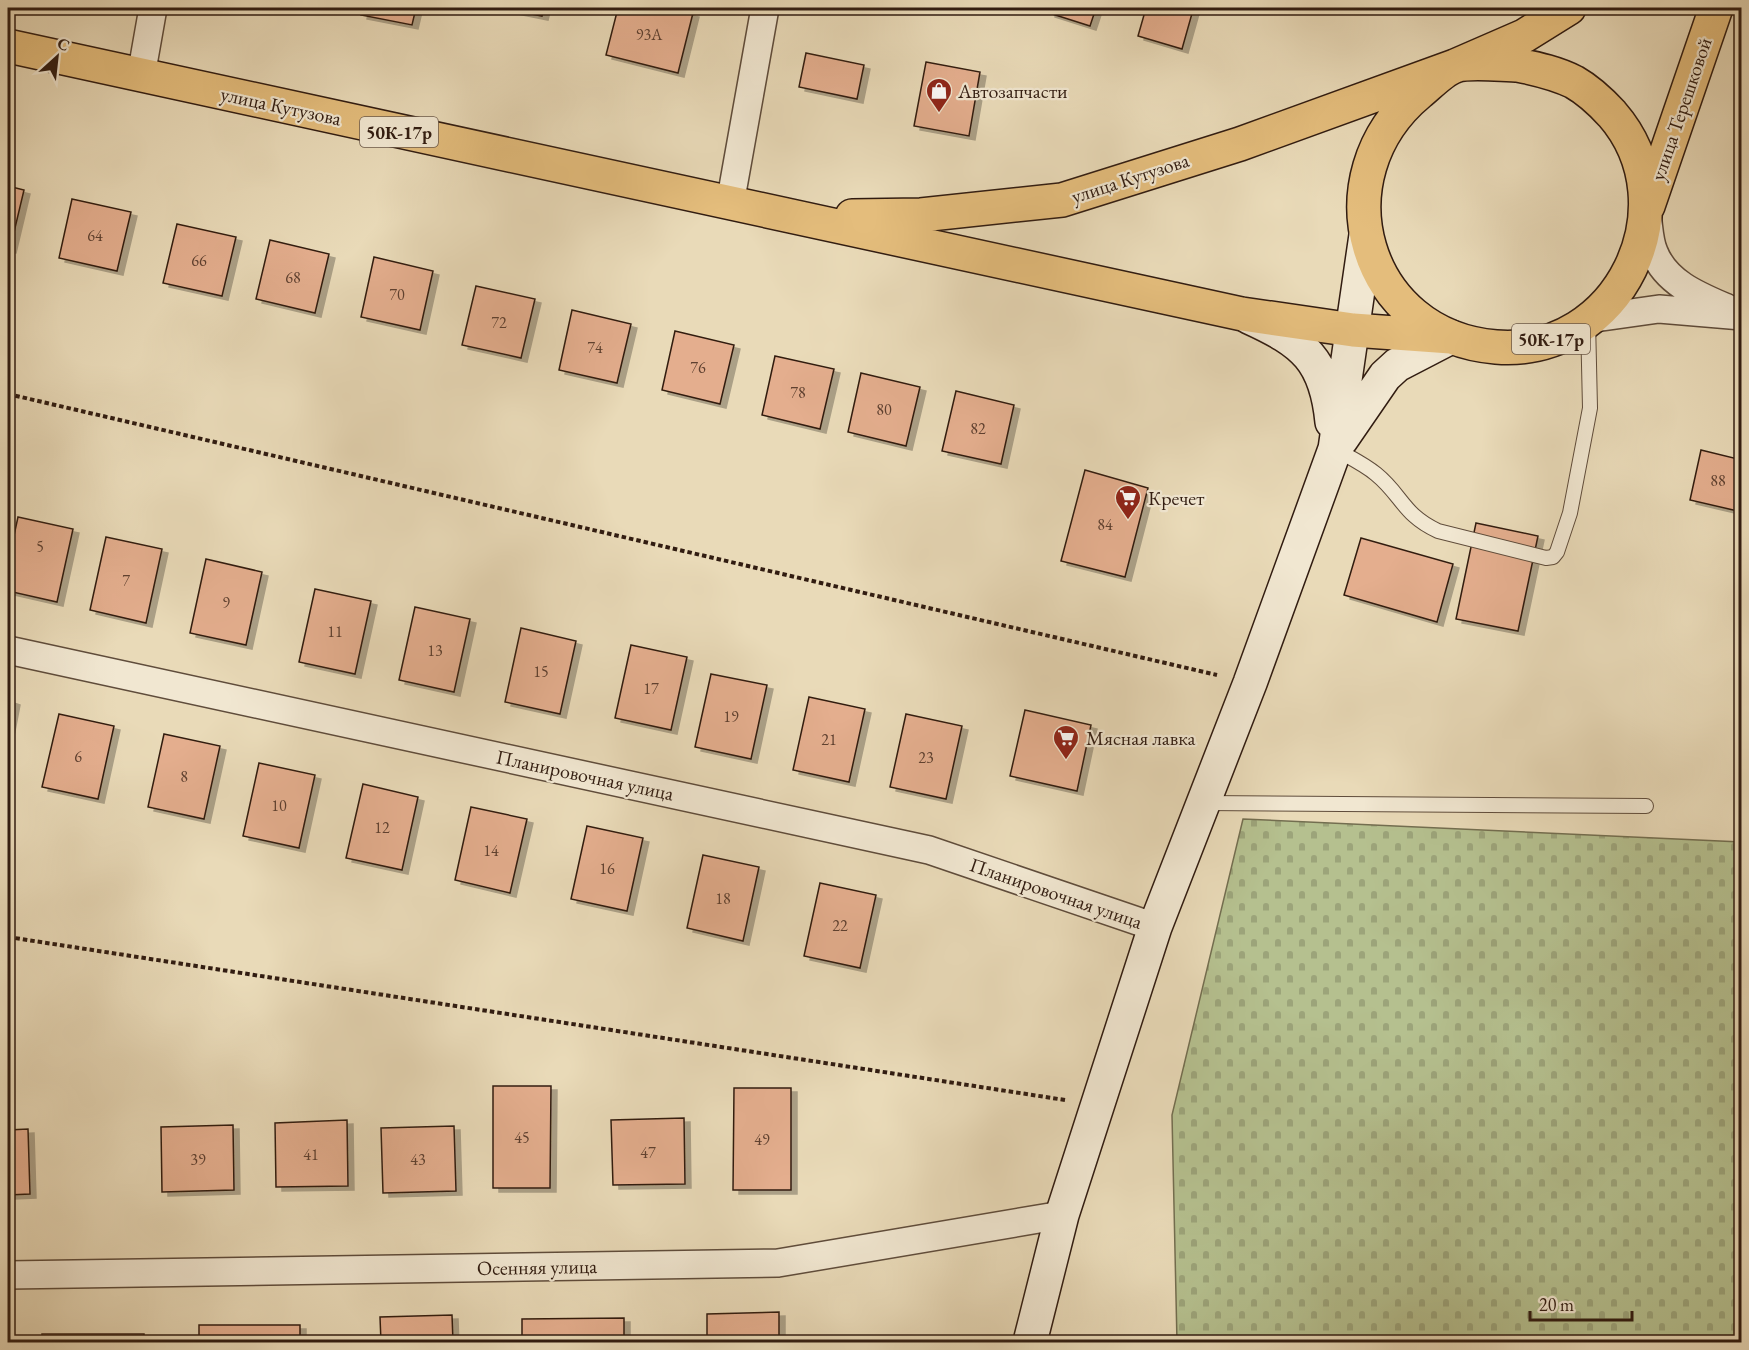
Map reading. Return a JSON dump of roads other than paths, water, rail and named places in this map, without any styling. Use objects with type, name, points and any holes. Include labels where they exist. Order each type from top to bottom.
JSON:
[{"type":"main road","name":"50К-17р","points":[[1455,66],[1518,65],[1548,71],[1576,83],[1592,95],[1620,124],[1635,151],[1644,180],[1646,210],[1639,251],[1630,271],[1618,290],[1588,320],[1545,341],[1522,346],[1486,345],[1451,336],[1427,323],[1405,307],[1374,261],[1366,235],[1362,201],[1368,167],[1381,135],[1401,108],[1455,66],[1524,36],[1569,8]]},
{"type":"main road","name":"улица Терешковой","points":[[1646,210],[1716,8]]},
{"type":"main road","name":"улица Кутузова","points":[[8,46],[1242,314],[1353,330],[1451,336]]},
{"type":"main road","name":"улица Кутузова","points":[[791,216],[921,215],[1062,200],[1240,144],[1455,66]]},
{"type":"street","points":[[141,76],[153,8]]},
{"type":"street","points":[[730,204],[765,8]]},
{"type":"street","points":[[1646,210],[1653,252],[1666,272],[1683,286],[1742,315]]},
{"type":"street","points":[[1030,1342],[1062,1215],[1155,927],[1250,683],[1335,449],[1366,235]]},
{"type":"street","points":[[1588,320],[1659,309],[1742,315]]},
{"type":"street","points":[[1242,314],[1280,331],[1306,352],[1319,370],[1329,390],[1335,449]]},
{"type":"street","points":[[1335,449],[1385,376],[1398,365],[1451,336]]},
{"type":"street","name":"Планировочная улица","points":[[8,650],[929,850],[1155,927]]},
{"type":"street","name":"Осенняя улица","points":[[8,1275],[778,1263],[1062,1215]]},
{"type":"lane","points":[[1335,449],[1376,474],[1414,518],[1426,526],[1535,555],[1553,557],[1557,552],[1570,513],[1590,408],[1588,320]]},
{"type":"lane","points":[[1204,802],[1646,806]]},
{"type":"place","name":"Автозапчасти","points":[[939,114]]},
{"type":"place","name":"Кречет","points":[[1128,521]]},
{"type":"place","name":"Мясная лавка","points":[[1066,761]]}]
